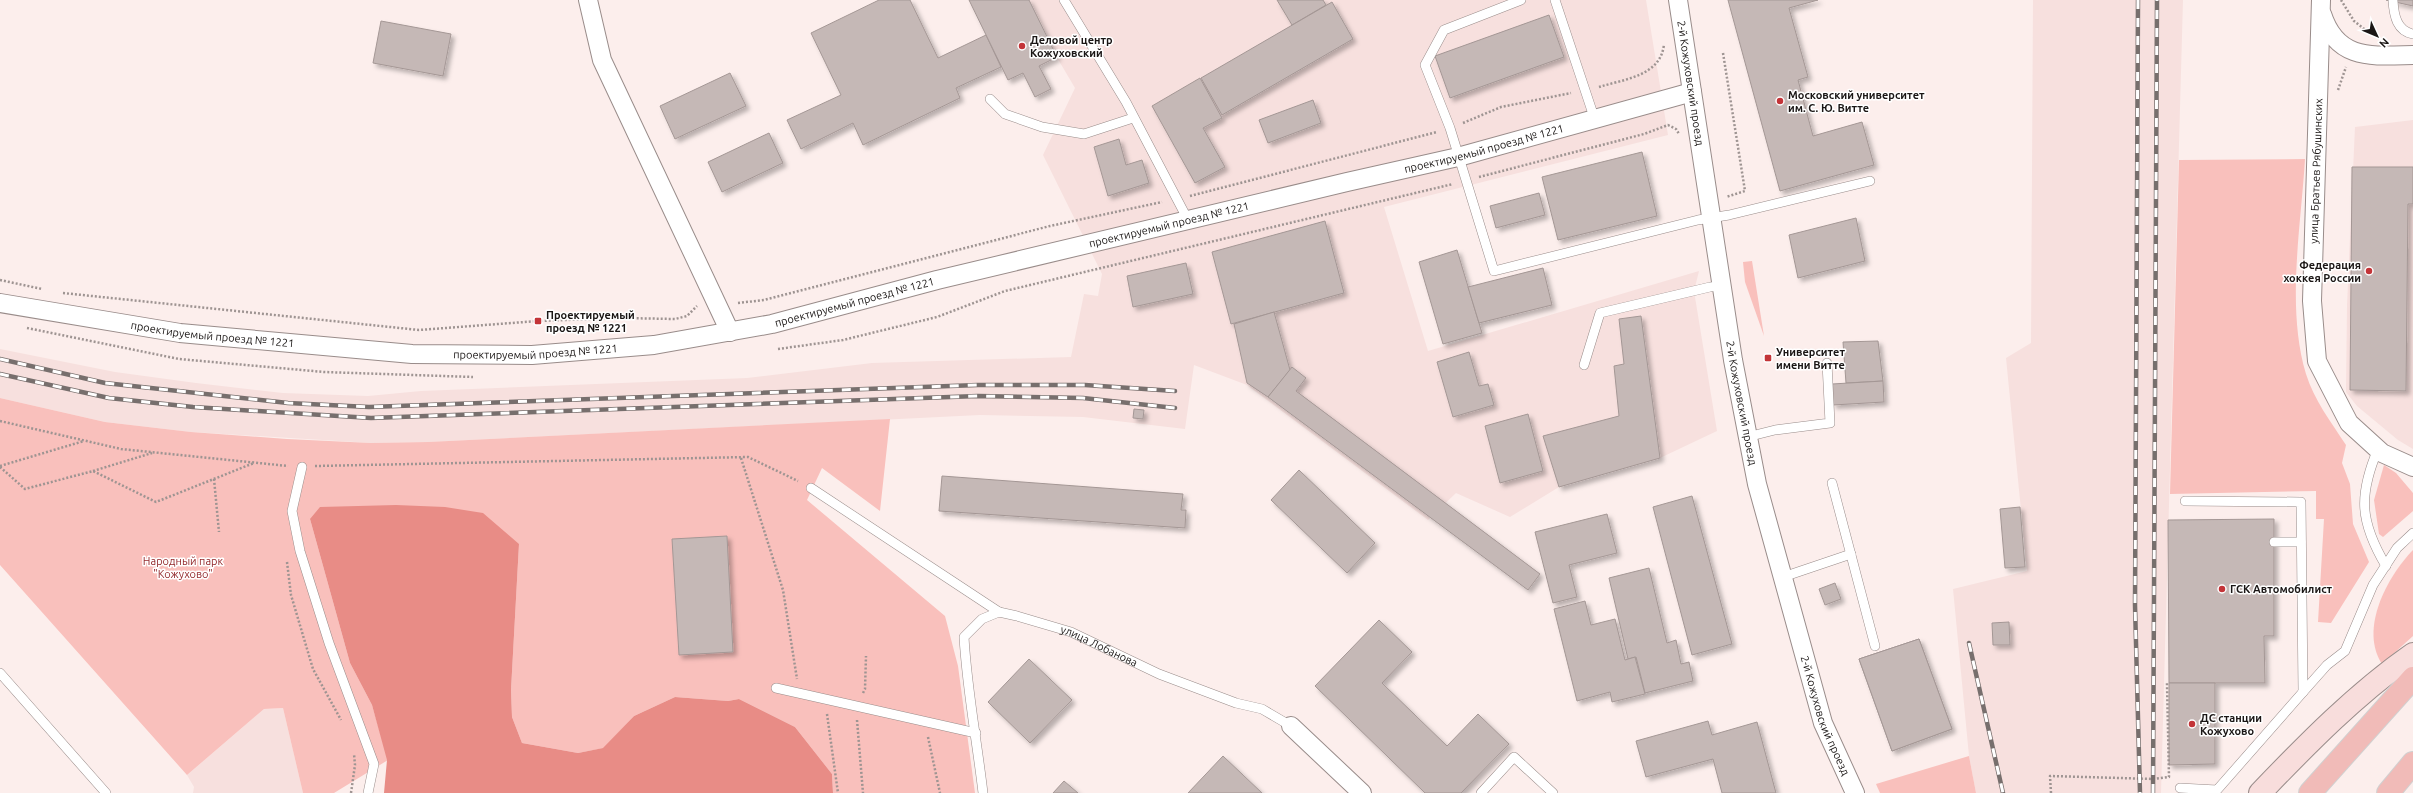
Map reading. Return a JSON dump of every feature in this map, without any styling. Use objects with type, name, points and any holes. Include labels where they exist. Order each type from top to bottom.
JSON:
[{"type":"main road","points":[[2260,793],[2297,754],[2362,695],[2413,654]]},
{"type":"main road","points":[[2310,793],[2413,678]]},
{"type":"main road","points":[[2388,793],[2413,763]]},
{"type":"street","points":[[588,0],[602,60],[730,332]]},
{"type":"street","name":"2-й Кожуховский проезд","points":[[1678,0],[1721,286],[1747,437],[1783,578],[1823,723],[1855,793]]},
{"type":"street","points":[[2321,5],[2325,23],[2333,36],[2350,50],[2359,54],[2373,56],[2413,55]]},
{"type":"street","name":"улица Братьев Рябушинских","points":[[2321,5],[2312,301],[2317,361],[2349,423],[2382,454],[2413,467]]},
{"type":"street","name":"проектируемый проезд № 1221","points":[[0,303],[180,332],[326,348],[476,356],[562,354],[654,346],[730,332],[1188,220],[1458,157],[1692,92]]},
{"type":"street","name":"улица Лобанова","points":[[1291,726],[1362,793]]},
{"type":"lane","points":[[1064,0],[1133,118],[1188,220]]},
{"type":"lane","points":[[1521,0],[1444,30],[1425,65],[1450,128],[1494,271],[1711,216],[1729,216],[1870,181]]},
{"type":"lane","points":[[1555,0],[1595,120]]},
{"type":"lane","points":[[2393,1],[2396,22],[2405,31],[2413,34]]},
{"type":"lane","points":[[990,99],[1005,114],[1042,127],[1084,134],[1133,118]]},
{"type":"lane","points":[[1584,365],[1600,313],[1710,287],[1721,286]]},
{"type":"lane","points":[[1747,437],[1775,430],[1830,423],[1827,363]]},
{"type":"lane","points":[[2378,449],[2367,475],[2364,501],[2371,541],[2386,566]]},
{"type":"lane","points":[[302,467],[292,511],[299,544],[329,643],[374,764],[368,793]]},
{"type":"lane","points":[[1832,483],[1876,646]]},
{"type":"lane","name":"улица Лобанова","points":[[811,488],[999,612],[1071,632],[1159,674],[1236,703],[1262,709],[1291,726]]},
{"type":"lane","points":[[2185,500],[2301,502],[2303,692]]},
{"type":"lane","points":[[2180,788],[2217,790],[2327,665],[2345,651],[2373,585],[2397,548],[2413,533]]},
{"type":"lane","points":[[2274,542],[2302,542]]},
{"type":"lane","points":[[1783,578],[1851,554]]},
{"type":"lane","points":[[983,793],[976,733],[967,685],[964,637],[982,619],[999,612]]},
{"type":"lane","points":[[0,673],[106,793]]},
{"type":"lane","points":[[776,688],[855,704],[976,733]]},
{"type":"lane","points":[[1481,793],[1514,757],[1553,793]]},
{"type":"path","points":[[2341,0],[2354,21],[2364,31],[2378,38]]},
{"type":"path","points":[[735,301],[739,304],[764,300],[1050,226],[1216,191],[1450,128],[1501,107],[1586,90],[1646,73],[1658,64],[1663,54],[1664,37]]},
{"type":"path","points":[[2337,93],[2343,81],[2350,50]]},
{"type":"path","points":[[1723,53],[1745,191],[1725,197]]},
{"type":"path","points":[[778,350],[843,340],[937,317],[1005,291],[1466,180],[1644,134],[1668,125],[1676,129],[1682,139]]},
{"type":"path","points":[[0,280],[50,291]]},
{"type":"path","points":[[58,292],[419,330],[568,320],[622,318],[675,319],[687,316],[696,308],[700,300]]},
{"type":"path","points":[[19,327],[179,359],[324,372],[473,377]]},
{"type":"path","points":[[0,421],[121,449],[302,467],[748,457],[811,488]]},
{"type":"path","points":[[0,467],[85,441]]},
{"type":"path","points":[[0,467],[25,489],[93,471],[153,452]]},
{"type":"path","points":[[742,458],[782,590],[794,667],[801,693]]},
{"type":"path","points":[[93,471],[156,502],[255,463]]},
{"type":"path","points":[[214,479],[219,532]]},
{"type":"path","points":[[855,704],[865,689],[866,656]]},
{"type":"path","points":[[2051,793],[2050,776],[2154,779],[2169,777],[2166,683]]},
{"type":"path","points":[[824,698],[838,793]]},
{"type":"path","points":[[856,716],[863,793]]},
{"type":"path","points":[[924,721],[940,793]]},
{"type":"shaded area","points":[[1023,0],[1646,0],[1668,135],[1384,207],[1428,351],[1699,271],[1694,291],[1717,431],[1660,458],[1559,487],[1510,517],[1456,493],[1428,520],[1247,385],[1194,365],[1185,429],[1083,417],[980,415],[428,442],[371,443],[191,432],[105,422],[0,398],[0,349],[115,372],[196,383],[283,393],[368,396],[421,391],[747,378],[872,363],[1071,357],[1084,294],[1098,296],[1102,274],[1043,155],[1075,88]]},
{"type":"shaded area","points":[[2033,0],[2183,0],[2161,793],[1976,793],[1969,756],[1953,589],[2027,571],[2006,358],[2031,343]]},
{"type":"shaded area","points":[[2413,120],[2413,449],[2398,440],[2357,406],[2346,392],[2347,306],[2355,127]]},
{"type":"shaded area","points":[[396,505],[445,507],[483,513],[519,544],[511,690],[512,717],[522,743],[578,753],[603,748],[634,716],[675,697],[728,701],[739,699],[795,727],[832,774],[833,793],[384,793],[387,760],[372,705],[350,663],[310,519],[320,507]]},
{"type":"shaded area","points":[[283,708],[303,793],[193,793],[194,787],[187,775],[264,709]]},
{"type":"green space","points":[[2305,159],[2296,267],[2297,322],[2300,349],[2309,384],[2323,411],[2346,445],[2342,463],[2350,484],[2353,524],[2369,562],[2331,623],[2318,622],[2324,519],[2316,519],[2316,491],[2170,494],[2179,160]]},
{"type":"green space","points":[[1752,261],[1764,336],[1745,282],[1743,262]]},
{"type":"green space","name":"Народный парк \"Кожухово\"","points":[[0,398],[105,422],[191,432],[371,443],[428,442],[890,419],[880,511],[822,468],[807,500],[945,616],[958,666],[975,793],[833,793],[832,774],[795,727],[739,699],[728,701],[675,697],[634,716],[604,748],[578,753],[522,743],[512,717],[511,690],[519,544],[310,519],[350,663],[372,705],[388,760],[334,793],[303,793],[283,708],[264,709],[187,775],[0,565]]},
{"type":"green space","points":[[2384,465],[2396,473],[2413,493],[2413,511],[2383,537],[2379,534],[2374,500]]},
{"type":"green space","points":[[2413,550],[2413,636],[2382,664],[2376,650],[2373,635],[2379,604],[2394,574]]},
{"type":"green space","points":[[1969,756],[1976,793],[1880,793],[1876,784]]},
{"type":"building","points":[[879,0],[910,0],[938,58],[986,35],[1001,67],[956,88],[960,98],[863,145],[853,123],[801,149],[787,120],[841,95],[811,33]]},
{"type":"building","name":"Деловой центр Кожуховский","points":[[969,0],[1029,0],[1057,57],[1039,66],[1051,89],[1035,97],[1023,73],[1008,80]]},
{"type":"building","points":[[1277,0],[1323,0],[1326,5],[1292,25]]},
{"type":"building","name":"Московский университет им. С. Ю. Витте","points":[[1728,0],[1818,0],[1789,8],[1808,77],[1798,80],[1813,136],[1862,122],[1874,165],[1780,191]]},
{"type":"building","points":[[2386,0],[2413,0],[2413,6]]},
{"type":"building","points":[[1332,2],[1353,39],[1222,115],[1201,78]]},
{"type":"building","points":[[1549,15],[1564,57],[1450,98],[1435,56]]},
{"type":"building","points":[[381,21],[451,34],[443,76],[373,63]]},
{"type":"building","points":[[730,73],[746,106],[675,139],[660,106]]},
{"type":"building","points":[[1200,78],[1222,118],[1203,128],[1225,167],[1195,183],[1152,106]]},
{"type":"building","points":[[1313,100],[1321,123],[1268,143],[1259,120]]},
{"type":"building","points":[[769,133],[783,163],[722,192],[708,162]]},
{"type":"building","points":[[1119,139],[1126,165],[1142,160],[1149,183],[1108,196],[1094,147]]},
{"type":"building","points":[[1642,152],[1657,216],[1558,240],[1542,177]]},
{"type":"building","points":[[2352,167],[2413,167],[2413,204],[2408,204],[2406,391],[2350,390]]},
{"type":"building","points":[[1539,193],[1545,215],[1496,228],[1490,206]]},
{"type":"building","points":[[1856,218],[1865,261],[1798,278],[1789,235]]},
{"type":"building","points":[[1325,221],[1344,293],[1231,324],[1212,252]]},
{"type":"building","points":[[1457,250],[1482,333],[1443,344],[1419,262]]},
{"type":"building","points":[[1186,263],[1193,294],[1133,307],[1127,276]]},
{"type":"building","points":[[1543,268],[1552,305],[1479,323],[1468,287]]},
{"type":"building","points":[[1274,312],[1290,370],[1268,397],[1247,383],[1234,324]]},
{"type":"building","points":[[1641,316],[1660,458],[1559,487],[1543,436],[1619,416],[1614,366],[1624,364],[1619,319]]},
{"type":"building","points":[[1878,341],[1883,381],[1846,383],[1843,342]]},
{"type":"building","points":[[1469,352],[1479,386],[1488,384],[1494,405],[1453,417],[1437,362]]},
{"type":"building","points":[[1292,367],[1306,378],[1296,391],[1540,574],[1528,590],[1268,397]]},
{"type":"building","points":[[1883,381],[1884,402],[1833,405],[1832,384]]},
{"type":"building","points":[[1134,409],[1144,410],[1143,419],[1133,418]]},
{"type":"building","points":[[1528,414],[1543,471],[1500,483],[1485,426]]},
{"type":"building","points":[[1299,470],[1375,543],[1347,573],[1271,500]]},
{"type":"building","points":[[942,476],[1183,494],[1181,510],[1186,510],[1185,528],[939,511]]},
{"type":"building","points":[[1692,496],[1732,644],[1692,655],[1653,507]]},
{"type":"building","points":[[2020,507],[2025,567],[2005,568],[2000,509]]},
{"type":"building","points":[[1607,514],[1617,553],[1569,565],[1577,597],[1553,603],[1535,532]]},
{"type":"building","name":"ГСК Автомобилист","points":[[2274,519],[2274,636],[2264,636],[2265,683],[2169,683],[2168,520]]},
{"type":"building","points":[[727,536],[733,652],[679,655],[672,539]]},
{"type":"building","points":[[1649,568],[1667,643],[1676,640],[1681,664],[1689,662],[1693,681],[1645,693],[1636,657],[1628,659],[1609,578]]},
{"type":"building","points":[[1835,583],[1841,599],[1825,605],[1819,589]]},
{"type":"building","points":[[1585,601],[1591,625],[1615,619],[1625,660],[1635,657],[1645,694],[1612,702],[1610,692],[1577,701],[1554,609]]},
{"type":"building","points":[[1379,620],[1412,652],[1382,683],[1447,746],[1478,714],[1509,744],[1461,793],[1425,793],[1315,686]]},
{"type":"building","points":[[2009,622],[2010,645],[1993,645],[1992,623]]},
{"type":"building","points":[[1919,639],[1952,729],[1892,751],[1859,659]]},
{"type":"building","points":[[1919,639],[1952,729],[1892,751],[1859,659]]},
{"type":"building","points":[[1029,659],[1072,700],[1030,743],[988,702]]},
{"type":"building","name":"ДС станции Кожухово","points":[[2169,683],[2215,683],[2215,764],[2169,765]]},
{"type":"building","points":[[1708,721],[1712,735],[1757,722],[1776,793],[1722,793],[1713,759],[1646,777],[1636,741]]},
{"type":"building","points":[[1223,756],[1262,793],[1188,793]]},
{"type":"building","points":[[1064,781],[1078,793],[1053,793]]},
{"type":"railway","points":[[2138,0],[2135,605],[2140,793]]},
{"type":"railway","points":[[2153,793],[2157,0]]},
{"type":"railway","points":[[0,359],[105,383],[288,403],[369,407],[978,385],[1085,385],[1175,391]]},
{"type":"railway","points":[[0,374],[109,398],[193,407],[371,418],[978,396],[1083,398],[1175,408]]},
{"type":"railway","points":[[1969,643],[2003,793]]},
{"type":"place","name":"Деловой центр Кожуховский","points":[[1022,46]]},
{"type":"place","name":"Московский университет им. С. Ю. Витте","points":[[1780,101]]},
{"type":"place","name":"Федерация хоккея России","points":[[2369,271]]},
{"type":"place","name":"Проектируемый проезд № 1221","points":[[538,321]]},
{"type":"place","name":"Университет имени Витте","points":[[1768,358]]},
{"type":"place","name":"ГСК Автомобилист","points":[[2222,589]]},
{"type":"place","name":"ДС станции Кожухово","points":[[2192,724]]}]
